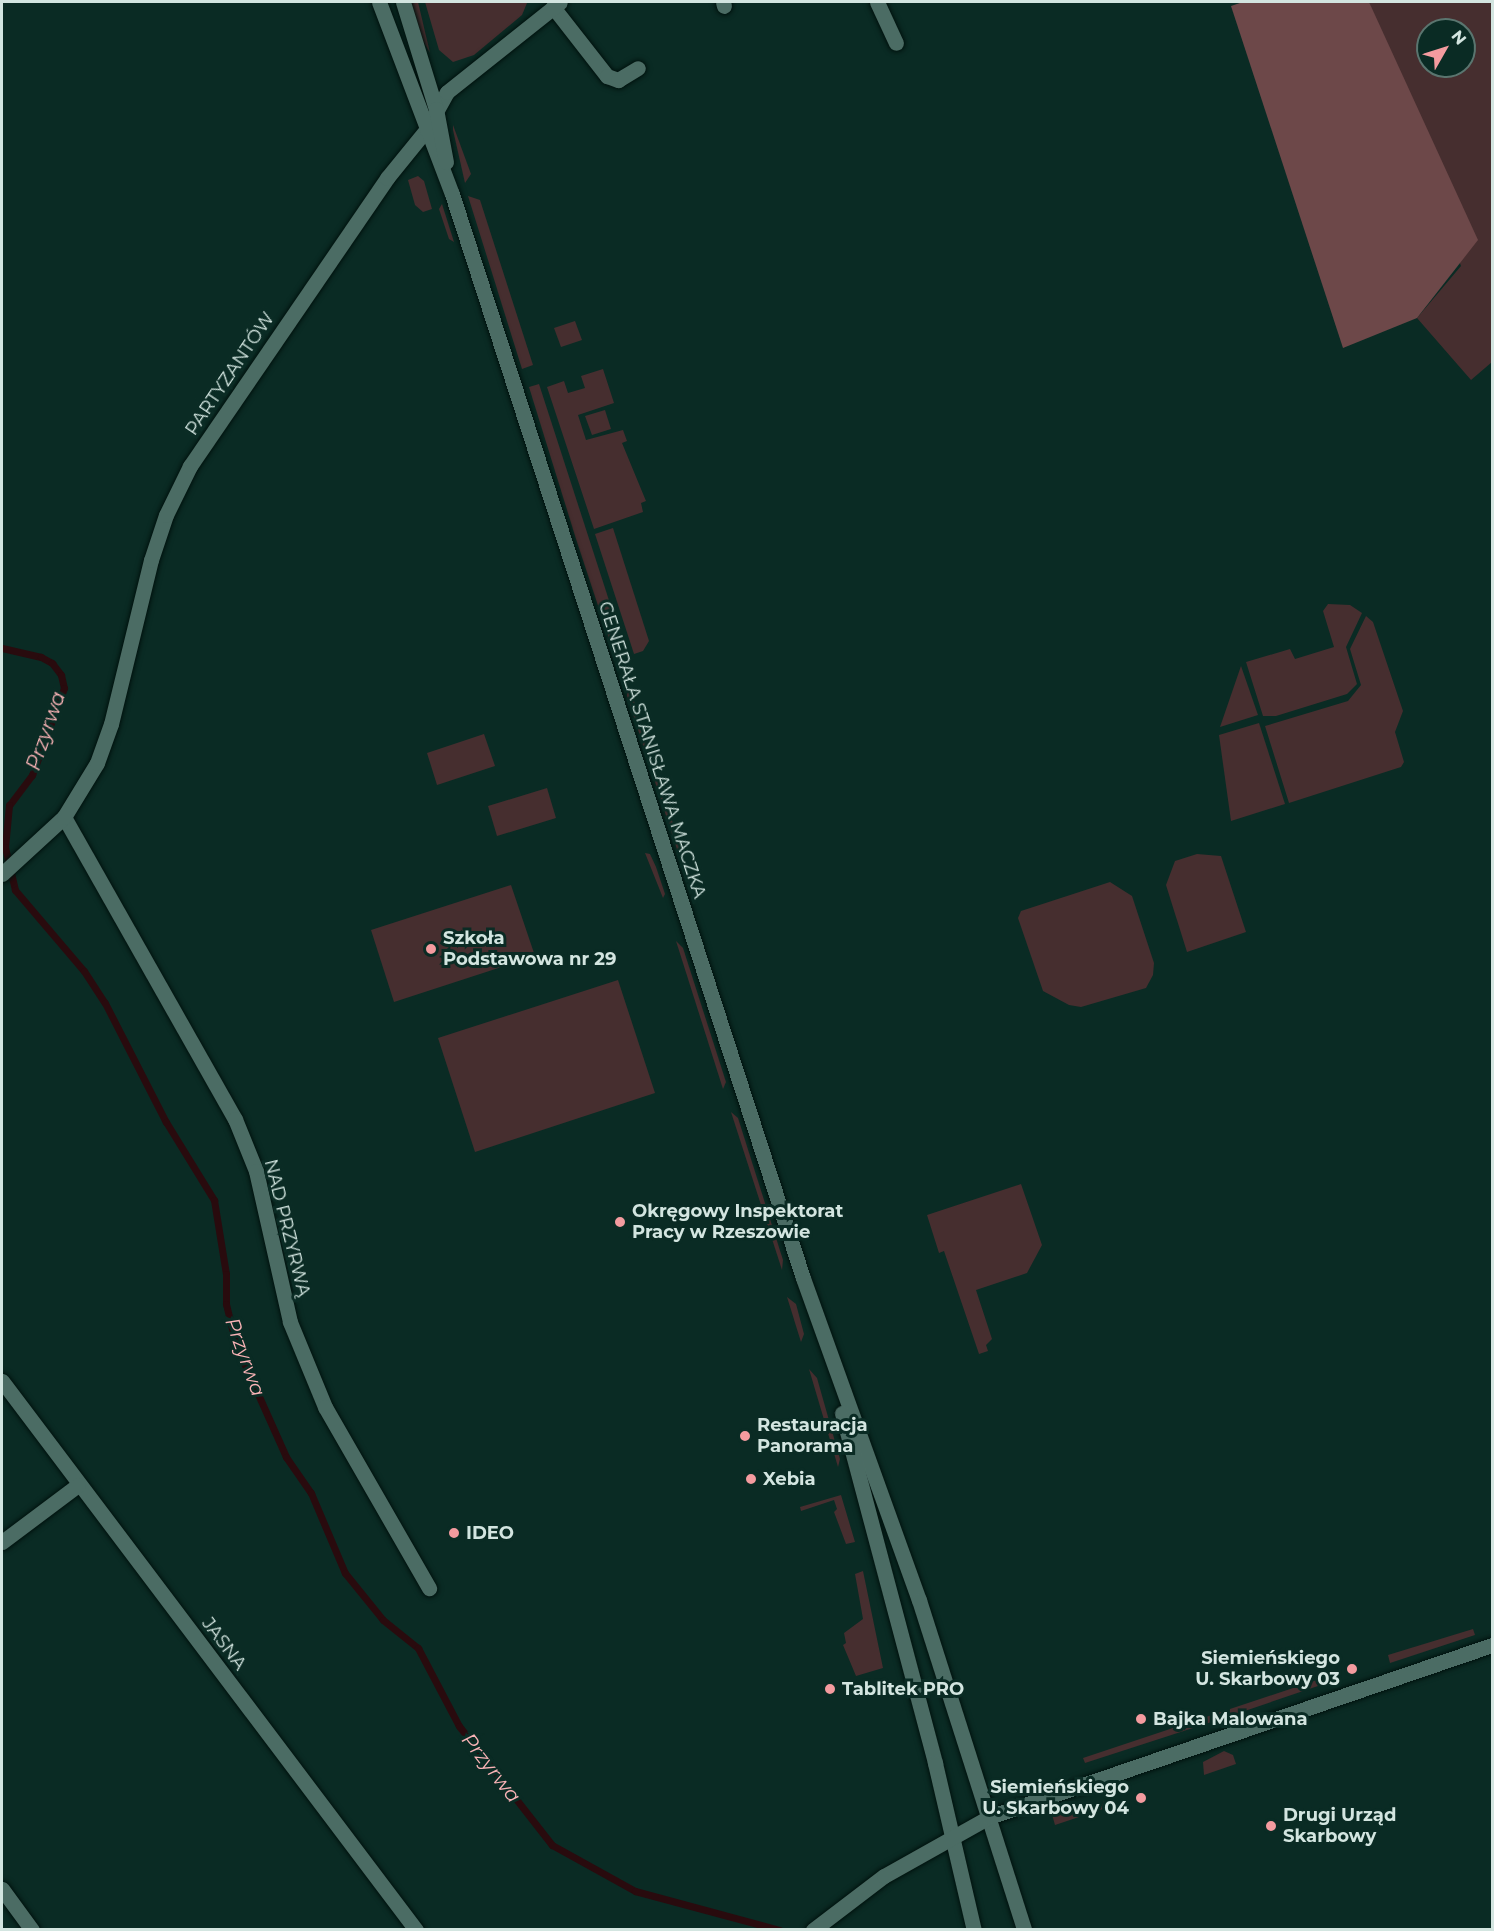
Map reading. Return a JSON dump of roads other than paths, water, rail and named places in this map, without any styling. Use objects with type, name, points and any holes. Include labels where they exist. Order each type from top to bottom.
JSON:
[{"type":"street","name":"GENERAŁA STANISŁAWA MACZKA","points":[[379,2],[452,194],[816,1317],[919,1600],[1024,1929]]},
{"type":"street","name":"GENERAŁA STANISŁAWA MACZKA","points":[[403,2],[436,109],[452,194]]},
{"type":"street","points":[[877,2],[896,44]]},
{"type":"street","name":"PARTYZANTÓW","points":[[2,874],[46,836],[64,817],[84,789],[105,742],[151,560],[166,514],[190,466],[391,172],[426,130],[447,92],[556,4]]},
{"type":"street","points":[[556,4],[613,80],[638,68]]},
{"type":"street","name":"NAD PRZYRWĄ","points":[[64,817],[235,1119],[256,1171],[290,1322],[325,1407],[429,1588]]},
{"type":"street","name":"GENERAŁA STANISŁAWA MACZKA","points":[[816,1317],[935,1762],[974,1929]]},
{"type":"street","name":"JASNA","points":[[2,1381],[78,1485],[416,1929]]},
{"type":"street","points":[[2,1542],[78,1485]]},
{"type":"street","points":[[813,1929],[858,1894],[951,1836],[989,1817],[1492,1645]]},
{"type":"street","points":[[2,1888],[32,1929]]},
{"type":"waterway","name":"Przyrwa","points":[[2,648],[41,657],[52,663],[61,675],[64,688],[32,775],[9,805],[5,847],[15,890],[84,971],[105,1003],[166,1122],[214,1200],[226,1274],[226,1304],[236,1345],[286,1457],[311,1493],[345,1573],[383,1620],[418,1648],[459,1726],[552,1845],[635,1891],[780,1930]]},
{"type":"place","name":"Szkoła Podstawowa nr 29","points":[[431,949]]},
{"type":"place","name":"Okręgowy Inspektorat Pracy w Rzeszowie","points":[[620,1222]]},
{"type":"place","name":"Restauracja Panorama","points":[[745,1436]]},
{"type":"place","name":"Xebia","points":[[751,1479]]},
{"type":"place","name":"IDEO","points":[[454,1533]]},
{"type":"place","name":"Siemieńskiego U. Skarbowy 03","points":[[1352,1669]]},
{"type":"place","name":"Tablitek PRO","points":[[830,1689]]},
{"type":"place","name":"Bajka Malowana","points":[[1141,1719]]},
{"type":"place","name":"Siemieńskiego U. Skarbowy 04","points":[[1141,1798]]},
{"type":"place","name":"Drugi Urząd Skarbowy","points":[[1271,1826]]}]
